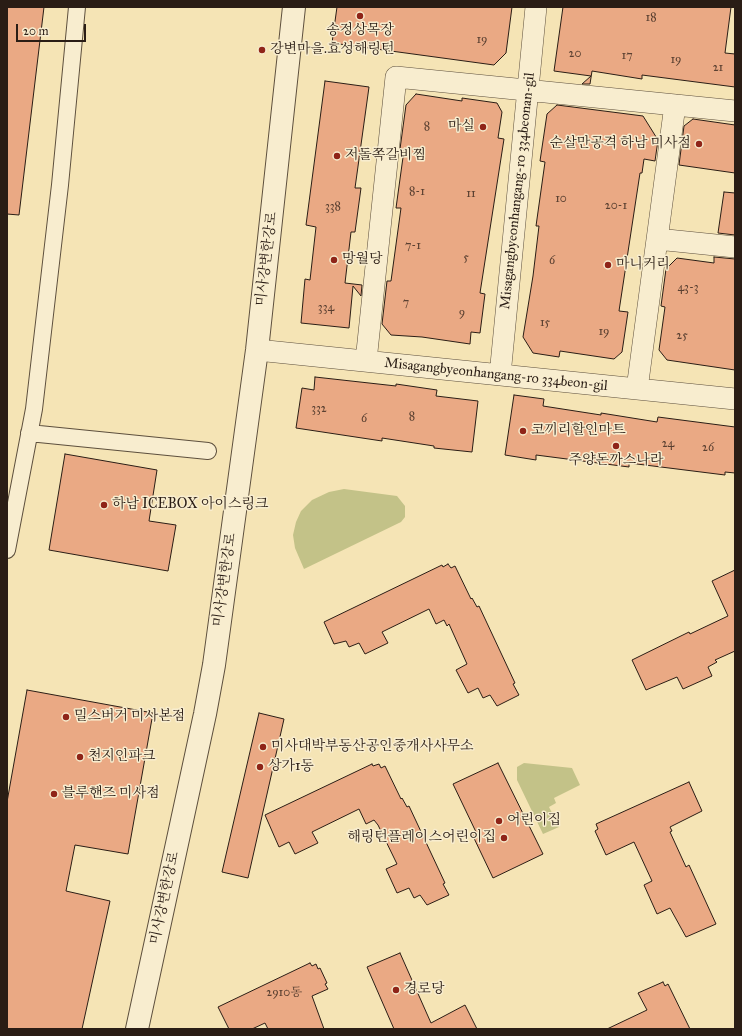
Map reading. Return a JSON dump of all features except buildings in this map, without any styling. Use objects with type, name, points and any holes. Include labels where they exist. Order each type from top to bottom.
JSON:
[{"type":"street","points":[[7,550],[34,409],[60,185],[77,7]]},
{"type":"street","name":"미사강변한강로","points":[[138,1029],[207,707],[214,665],[257,350],[294,7]]},
{"type":"street","name":"Misagangbyeonhangang-ro 334beonan-gil","points":[[500,375],[536,7]]},
{"type":"street","points":[[366,361],[396,77],[735,111]]},
{"type":"street","points":[[637,389],[676,105]]},
{"type":"street","points":[[658,238],[735,247]]},
{"type":"street","name":"Misagangbyeonhangang-ro 334beon-gil","points":[[257,350],[735,399]]},
{"type":"street","points":[[29,433],[208,451]]},
{"type":"shaded area","points":[[344,489],[397,496],[405,506],[405,517],[401,522],[304,569],[295,548],[293,535],[296,522],[301,511],[312,500],[329,492]]},
{"type":"shaded area","points":[[524,763],[572,768],[580,785],[554,798],[556,803],[549,807],[559,827],[543,834],[517,780],[517,767]]},
{"type":"place","name":"송정상목장","points":[[360,16]]},
{"type":"place","name":"강변마을.효성해링턴","points":[[262,50]]},
{"type":"place","name":"마실","points":[[483,127]]},
{"type":"place","name":"순살만공격 하남 미사점","points":[[699,144]]},
{"type":"place","name":"저돌쪽갈비찜","points":[[337,156]]},
{"type":"place","name":"망월당","points":[[334,260]]},
{"type":"place","name":"마니커리","points":[[608,265]]},
{"type":"place","name":"코끼리할인마트","points":[[523,431]]},
{"type":"place","name":"주양돈까스나라","points":[[616,446]]},
{"type":"place","name":"하남 ICEBOX 아이스링크","points":[[104,505]]},
{"type":"place","name":"밀스버거 미사본점","points":[[66,717]]},
{"type":"place","name":"미사대박부동산공인중개사사무소","points":[[263,747]]},
{"type":"place","name":"천지인파크","points":[[80,757]]},
{"type":"place","name":"상가1동","points":[[260,767]]},
{"type":"place","name":"블루핸즈 미사점","points":[[54,794]]},
{"type":"place","name":"어린이집","points":[[499,821]]},
{"type":"place","name":"해링턴플레이스어린이집","points":[[504,838]]},
{"type":"place","name":"경로당","points":[[396,990]]}]
